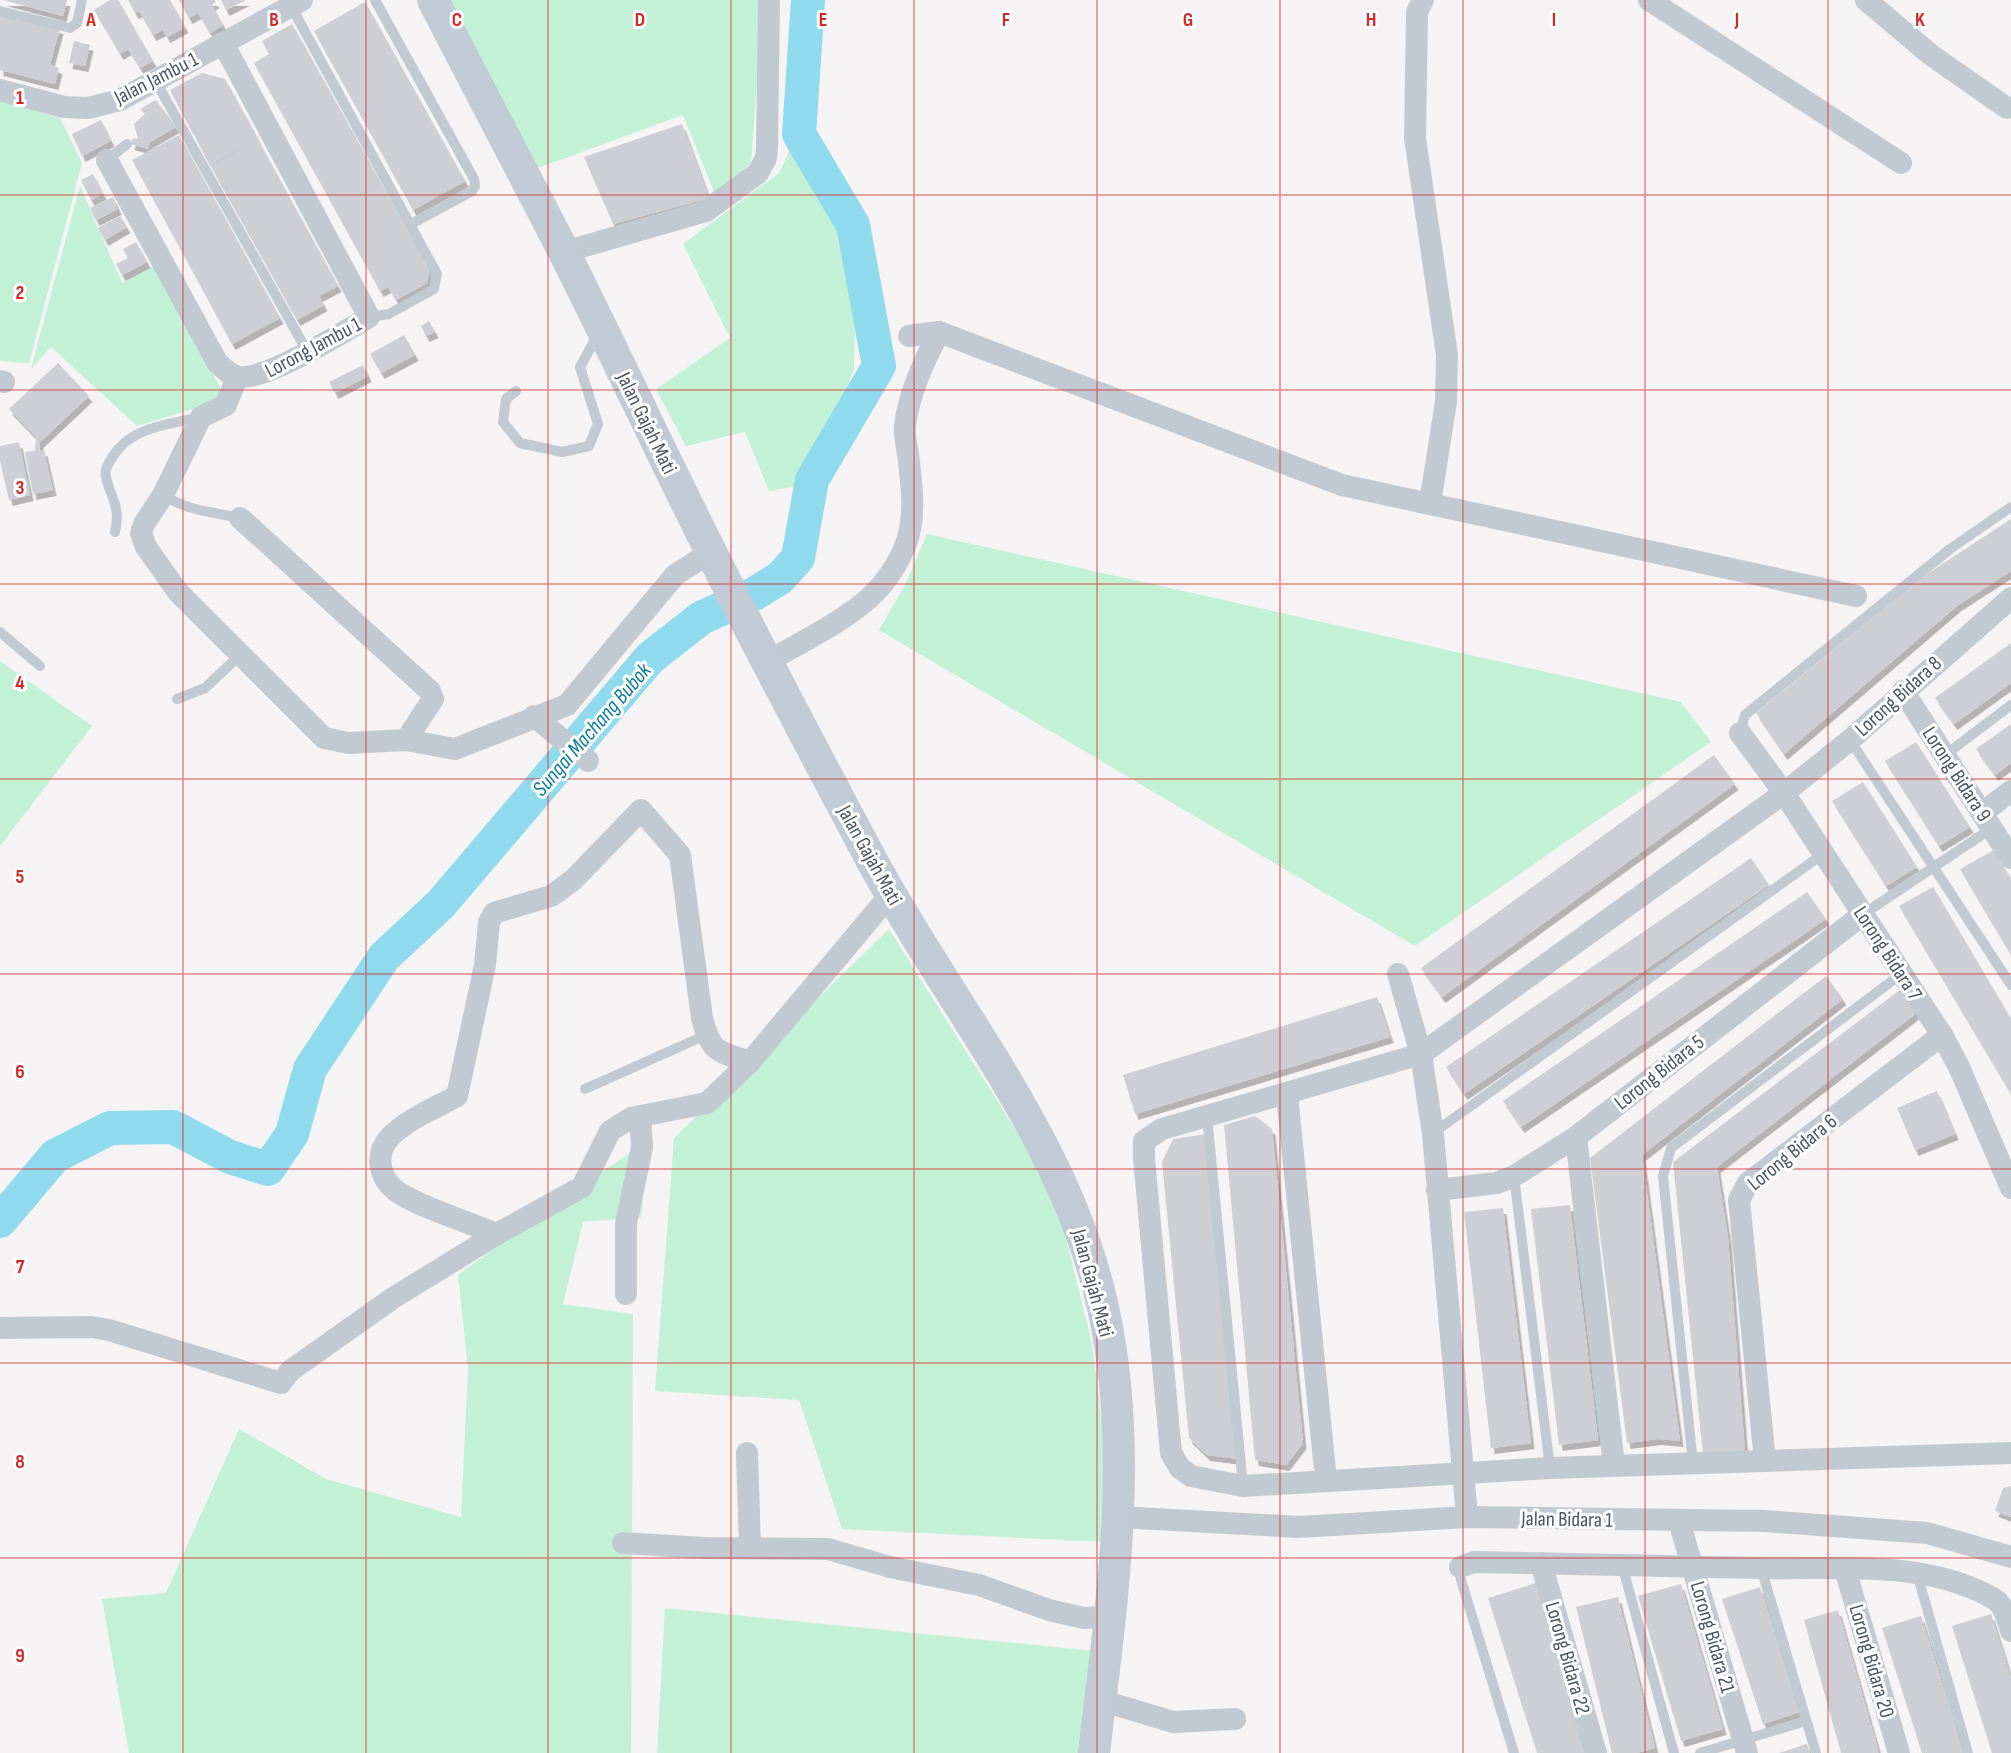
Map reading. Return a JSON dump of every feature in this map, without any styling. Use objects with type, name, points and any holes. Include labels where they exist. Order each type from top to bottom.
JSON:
[{"type":"main road","name":"Jalan Gajah Mati","points":[[433,0],[564,252],[767,662],[890,895],[1022,1106],[1063,1185],[1081,1231],[1104,1310],[1114,1376],[1120,1439],[1119,1517],[1094,1753]]},
{"type":"street","points":[[564,252],[706,211],[758,173],[766,158],[767,147],[769,0]]},
{"type":"street","points":[[1423,0],[1417,12],[1415,138],[1447,355],[1446,402],[1430,503]]},
{"type":"street","points":[[1649,0],[1901,163]]},
{"type":"street","points":[[1866,0],[1931,55],[2007,108]]},
{"type":"street","name":"Jalan Jambu 1","points":[[0,90],[64,107],[88,108],[120,100],[297,3]]},
{"type":"street","name":"Lorong Jambu 1","points":[[107,160],[217,362],[226,372],[237,376],[261,376],[369,317],[222,43]]},
{"type":"street","points":[[767,662],[856,608],[880,587],[902,555],[912,527],[914,506],[905,427],[915,387],[939,332]]},
{"type":"street","points":[[909,336],[939,332],[1342,485],[1856,596]]},
{"type":"street","points":[[237,376],[226,405],[201,417],[163,495],[144,524],[141,533],[146,547],[178,592],[239,656],[324,738],[348,743],[406,740],[455,749],[534,716],[567,705],[675,575],[716,562]]},
{"type":"street","points":[[240,518],[430,691],[433,699],[406,740]]},
{"type":"street","name":"Lorong Bidara 8","points":[[1243,1486],[1191,1476],[1180,1468],[1171,1452],[1143,1158],[1144,1141],[1162,1129],[1287,1095],[1421,1054],[1784,793],[1850,740],[2011,598]]},
{"type":"street","name":"Lorong Bidara 9","points":[[1903,691],[2011,858]]},
{"type":"street","points":[[534,716],[588,761]]},
{"type":"street","name":"Lorong Bidara 7","points":[[1740,733],[1784,793],[1942,1035],[1959,1067],[2009,1179]]},
{"type":"street","points":[[1987,820],[2011,791]]},
{"type":"street","points":[[497,1234],[395,1190],[383,1174],[379,1162],[388,1139],[399,1129],[457,1096],[485,965],[487,934],[494,913],[551,896],[573,880],[641,810],[680,855],[706,1035],[716,1050],[750,1062]]},
{"type":"street","points":[[0,1328],[109,1330],[281,1383],[290,1371],[379,1308],[497,1234],[582,1187],[610,1131],[631,1118],[707,1103],[750,1062],[890,895]]},
{"type":"street","name":"Lorong Bidara 5","points":[[1437,1190],[1497,1183],[1514,1176],[1576,1137],[1862,915]]},
{"type":"street","points":[[1398,974],[1421,1054],[1433,1134],[1467,1517]]},
{"type":"street","name":"Lorong Bidara 6","points":[[1766,1461],[1739,1200],[1748,1183],[1942,1035]]},
{"type":"street","points":[[1287,1095],[1326,1480]]},
{"type":"street","points":[[626,1294],[626,1224],[642,1147],[640,1116]]},
{"type":"street","points":[[1576,1137],[1614,1465]]},
{"type":"street","points":[[747,1453],[750,1548]]},
{"type":"street","points":[[1243,1486],[1614,1465],[2011,1453]]},
{"type":"street","name":"Jalan Bidara 1","points":[[1119,1517],[1299,1527],[1467,1517],[1766,1521],[1927,1533],[2011,1557]]},
{"type":"street","name":"Lorong Bidara 21","points":[[1679,1521],[1745,1747]]},
{"type":"street","points":[[623,1543],[705,1548],[828,1549],[890,1567],[979,1585],[1049,1610],[1084,1618],[1109,1617]]},
{"type":"street","points":[[1460,1567],[1473,1562],[1845,1569],[1917,1573],[1950,1581],[1993,1597],[2005,1611],[2011,1631]]},
{"type":"street","name":"Lorong Bidara 22","points":[[1541,1563],[1596,1753]]},
{"type":"street","name":"Lorong Bidara 20","points":[[1845,1569],[1899,1753]]},
{"type":"street","points":[[1100,1700],[1173,1722],[1235,1719]]},
{"type":"lane","points":[[0,11],[70,28],[77,23],[82,0]]},
{"type":"lane","points":[[375,0],[474,179],[475,186],[472,191],[411,224]]},
{"type":"lane","points":[[297,3],[437,273],[434,289],[389,314],[369,317]]},
{"type":"lane","points":[[155,80],[307,351]]},
{"type":"lane","points":[[107,160],[127,144]]},
{"type":"lane","points":[[516,391],[506,399],[503,422],[520,443],[562,452],[589,446],[598,424],[580,368],[602,329]]},
{"type":"lane","points":[[115,532],[117,508],[106,477],[106,466],[116,452],[133,434],[201,417]]},
{"type":"lane","points":[[163,495],[179,505],[201,513],[240,518]]},
{"type":"lane","points":[[1740,733],[1745,715],[1950,549],[2011,507]]},
{"type":"lane","points":[[0,632],[40,666]]},
{"type":"lane","points":[[177,699],[205,688],[239,656]]},
{"type":"lane","points":[[1945,755],[2011,705]]},
{"type":"lane","points":[[1850,740],[2011,985]]},
{"type":"lane","points":[[1862,915],[1934,867],[1987,820]]},
{"type":"lane","points":[[1433,1134],[1823,854]]},
{"type":"lane","points":[[1693,1463],[1662,1176],[1671,1148],[1901,974]]},
{"type":"lane","points":[[585,1089],[706,1035]]},
{"type":"lane","points":[[1207,1116],[1243,1486]]},
{"type":"lane","points":[[1514,1176],[1550,1468]]},
{"type":"lane","points":[[1622,1564],[1674,1753]]},
{"type":"lane","points":[[1460,1567],[1461,1580],[1514,1753]]},
{"type":"lane","points":[[1761,1568],[1816,1753]]},
{"type":"lane","points":[[1917,1573],[1968,1753]]},
{"type":"lane","points":[[1700,1753],[1745,1747],[1806,1721]]},
{"type":"green space","points":[[443,0],[763,0],[751,163],[715,194],[683,115],[538,168]]},
{"type":"green space","points":[[0,101],[60,118],[82,163],[29,363],[0,361]]},
{"type":"green space","points":[[792,145],[843,235],[855,324],[854,369],[833,424],[798,486],[769,491],[745,432],[686,446],[656,389],[730,338],[683,244],[779,173]]},
{"type":"green space","points":[[80,186],[122,283],[156,265],[226,399],[137,426],[51,347],[31,369]]},
{"type":"green space","points":[[927,534],[1681,702],[1711,742],[1415,946],[879,630],[906,583]]},
{"type":"green space","points":[[0,661],[92,726],[0,846]]},
{"type":"green space","points":[[889,929],[1054,1191],[1092,1343],[1106,1452],[1104,1542],[842,1529],[799,1400],[655,1391],[674,1138]]},
{"type":"green space","points":[[649,1141],[641,1217],[583,1222],[563,1304],[633,1314],[631,1753],[129,1753],[102,1599],[166,1593],[239,1429],[326,1479],[461,1517],[468,1369],[458,1275],[581,1185]]},
{"type":"green space","points":[[665,1608],[1096,1651],[1083,1753],[657,1753]]},
{"type":"building","points":[[3,0],[67,0],[63,16]]},
{"type":"building","points":[[110,0],[118,0],[153,61],[140,68],[128,49],[120,54],[94,10]]},
{"type":"building","points":[[128,0],[170,0],[185,27],[167,37],[163,30],[153,35],[139,11],[135,13]]},
{"type":"building","points":[[179,0],[214,0],[216,2],[212,5],[223,25],[210,33],[198,13],[189,18]]},
{"type":"building","points":[[221,0],[246,0],[226,10]]},
{"type":"building","points":[[365,2],[465,181],[413,210],[314,31]]},
{"type":"building","points":[[0,14],[60,28],[50,65],[59,68],[55,84],[0,70]]},
{"type":"building","points":[[292,24],[427,265],[429,274],[427,283],[396,300],[388,287],[380,291],[254,63],[269,54],[262,41]]},
{"type":"building","points":[[74,41],[90,45],[85,66],[69,63]]},
{"type":"building","points":[[202,73],[225,79],[258,139],[210,165],[204,155],[215,149],[204,154],[192,131],[214,119],[191,130],[170,90]]},
{"type":"building","points":[[156,100],[176,127],[150,142],[148,149],[131,144],[133,138],[138,139],[134,124],[145,114],[140,109]]},
{"type":"building","points":[[101,120],[111,141],[82,156],[72,134]]},
{"type":"building","points":[[682,124],[709,198],[613,224],[584,157]]},
{"type":"building","points":[[179,135],[280,318],[232,344],[132,160]]},
{"type":"building","points":[[258,140],[338,286],[319,296],[324,305],[297,320],[224,190],[254,174],[223,189],[211,166]]},
{"type":"building","points":[[93,174],[103,194],[91,200],[81,180]]},
{"type":"building","points":[[113,197],[118,209],[96,220],[90,208]]},
{"type":"building","points":[[120,216],[127,227],[105,240],[98,228]]},
{"type":"building","points":[[136,242],[147,262],[122,275],[116,264],[128,258],[123,249]]},
{"type":"building","points":[[429,321],[435,332],[426,336],[421,326]]},
{"type":"building","points":[[404,335],[415,355],[381,373],[370,354]]},
{"type":"building","points":[[58,363],[89,396],[40,442],[39,451],[44,450],[53,490],[33,494],[25,452],[35,451],[36,437],[9,409]]},
{"type":"building","points":[[363,365],[368,376],[335,393],[329,382]]},
{"type":"building","points":[[19,442],[30,495],[9,500],[0,461],[0,446]]},
{"type":"building","points":[[2011,519],[2011,571],[1958,605],[1784,754],[1756,713],[1927,574]]},
{"type":"building","points":[[2011,643],[2011,683],[1954,724],[1935,698]]},
{"type":"building","points":[[2011,724],[2011,763],[1995,775],[1976,749]]},
{"type":"building","points":[[1916,742],[1970,827],[1939,846],[1885,761]]},
{"type":"building","points":[[1714,755],[1735,784],[1442,997],[1421,968]]},
{"type":"building","points":[[1863,782],[1917,867],[1886,886],[1832,801]]},
{"type":"building","points":[[1994,850],[2011,879],[2011,955],[1960,869]]},
{"type":"building","points":[[1751,858],[1769,885],[1464,1094],[1446,1067]]},
{"type":"building","points":[[1933,887],[2011,1019],[2011,1094],[1899,906]]},
{"type":"building","points":[[1807,892],[1826,919],[1521,1127],[1503,1101]]},
{"type":"building","points":[[1826,976],[1843,999],[1642,1155],[1680,1441],[1658,1439],[1627,1443],[1590,1158]]},
{"type":"building","points":[[1901,989],[1919,1011],[1717,1167],[1728,1238],[1745,1452],[1703,1455],[1673,1162]]},
{"type":"building","points":[[1377,997],[1390,1037],[1135,1114],[1123,1075]]},
{"type":"building","points":[[1937,1091],[1955,1134],[1915,1150],[1897,1108]]},
{"type":"building","points":[[1255,1116],[1272,1129],[1303,1443],[1286,1465],[1255,1460],[1224,1125]]},
{"type":"building","points":[[1207,1134],[1239,1459],[1207,1455],[1189,1438],[1162,1162],[1173,1139]]},
{"type":"building","points":[[1570,1205],[1598,1440],[1559,1445],[1531,1209]]},
{"type":"building","points":[[1503,1208],[1531,1443],[1491,1448],[1464,1212]]},
{"type":"building","points":[[2011,1486],[2011,1517],[1995,1511],[2003,1488]]},
{"type":"building","points":[[1536,1583],[1590,1753],[1537,1753],[1488,1598]]},
{"type":"building","points":[[1681,1584],[1723,1729],[1681,1741],[1638,1596]]},
{"type":"building","points":[[1760,1587],[1800,1712],[1763,1724],[1722,1599]]},
{"type":"building","points":[[1618,1597],[1655,1748],[1636,1753],[1612,1753],[1576,1607]]},
{"type":"building","points":[[1838,1610],[1879,1753],[1841,1753],[1804,1620]]},
{"type":"building","points":[[1991,1614],[2011,1678],[2011,1753],[1992,1753],[1952,1626]]},
{"type":"building","points":[[1921,1616],[1964,1753],[1922,1753],[1882,1628]]},
{"type":"building","points":[[1807,1744],[1810,1753],[1779,1753]]},
{"type":"waterway","name":"Sungai Machang Bubok","points":[[0,1221],[55,1156],[110,1128],[173,1127],[230,1157],[268,1169],[292,1134],[310,1069],[384,957],[441,904],[650,658],[701,618],[754,594],[780,578],[798,558],[812,480],[879,366],[853,225],[799,134],[808,0]]}]
